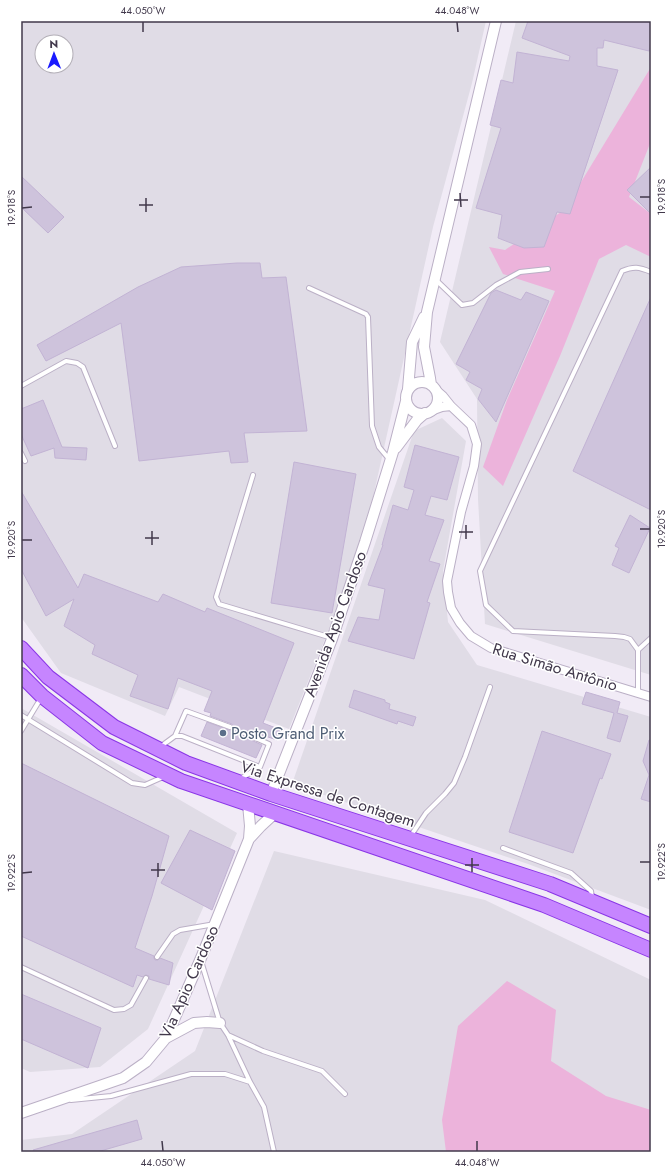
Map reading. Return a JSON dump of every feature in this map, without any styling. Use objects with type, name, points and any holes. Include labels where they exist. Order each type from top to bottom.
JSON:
[{"type":"highway","name":"Via Expressa de Contagem","points":[[21,648],[48,678],[114,727],[186,763],[271,794],[550,884],[651,926]]},
{"type":"highway","points":[[21,674],[42,696],[102,743],[181,781],[544,905],[651,950]]},
{"type":"street","points":[[428,412],[435,407],[437,395],[430,378],[424,348],[427,312],[496,21]]},
{"type":"street","points":[[427,312],[412,342],[406,401],[413,411],[419,413],[451,406]]},
{"type":"street","points":[[408,389],[419,382],[433,387]]},
{"type":"street","name":"Rua Simão Antônio","points":[[433,387],[471,425],[477,444],[474,466],[461,512],[447,581],[452,608],[460,623],[470,636],[491,648],[651,697]]},
{"type":"street","name":"Avenida Apio Cardoso","points":[[271,794],[332,639],[392,456],[406,401]]},
{"type":"street","name":"Avenida Apio Cardoso","points":[[392,456],[417,420],[428,412]]},
{"type":"street","name":"Via Apio Cardoso","points":[[21,1113],[123,1078],[146,1062],[166,1038],[201,958],[249,839],[250,826],[248,804]]},
{"type":"street","name":"Via Apio Cardoso","points":[[249,839],[275,813]]},
{"type":"street","points":[[166,1038],[194,1023],[220,1023]]},
{"type":"lane","points":[[638,693],[638,650],[630,639],[624,637],[513,631],[486,605],[480,571],[622,271],[630,267],[642,268],[651,272]]},
{"type":"lane","points":[[435,279],[462,305],[473,303],[496,285],[520,272],[548,269]]},
{"type":"lane","points":[[309,288],[366,314],[368,317],[372,426],[378,447],[392,456]]},
{"type":"lane","points":[[21,386],[66,361],[76,363],[83,367],[115,446]]},
{"type":"lane","points":[[21,453],[25,461]]},
{"type":"lane","points":[[253,475],[216,597],[219,604],[332,639]]},
{"type":"lane","points":[[638,650],[651,638]]},
{"type":"lane","points":[[409,839],[426,813],[454,783],[465,758],[490,686]]},
{"type":"lane","points":[[21,731],[42,696]]},
{"type":"lane","points":[[158,749],[175,736],[186,711],[230,727]]},
{"type":"lane","points":[[21,715],[132,783],[145,785],[168,775]]},
{"type":"lane","points":[[237,782],[260,767],[269,744],[244,733]]},
{"type":"lane","points":[[175,736],[182,736],[260,767]]},
{"type":"lane","points":[[503,848],[571,873],[591,891],[593,902]]},
{"type":"lane","points":[[157,957],[173,934],[180,930],[215,924]]},
{"type":"lane","points":[[201,958],[220,1023],[228,1035],[250,1082],[264,1107],[274,1152]]},
{"type":"lane","points":[[21,967],[114,1010],[124,1009],[131,1005],[146,978]]},
{"type":"lane","points":[[228,1035],[263,1050],[322,1071],[345,1094]]},
{"type":"lane","points":[[52,1102],[111,1096],[191,1074],[225,1074],[250,1082]]},
{"type":"shaded area","points":[[21,21],[486,21],[472,83],[433,227],[372,502],[352,569],[289,729],[179,687],[165,716],[61,673],[21,617]]},
{"type":"shaded area","points":[[516,21],[651,21],[651,675],[485,624],[478,499],[477,399],[440,342]]},
{"type":"shaded area","points":[[651,67],[651,141],[629,197],[651,214],[651,257],[626,245],[599,259],[560,356],[503,486],[483,467],[507,400],[555,291],[503,274],[489,247],[505,250],[564,210]]},
{"type":"shaded area","points":[[442,418],[466,441],[443,571],[448,622],[477,665],[651,717],[651,910],[528,864],[292,784],[414,431]]},
{"type":"shaded area","points":[[21,708],[237,833],[148,1029],[100,1067],[30,1072],[21,1068]]},
{"type":"shaded area","points":[[274,851],[485,900],[651,980],[651,1152],[21,1152],[21,1140],[72,1134],[195,1051]]},
{"type":"shaded area","points":[[507,981],[556,1010],[551,1061],[606,1096],[651,1110],[651,1152],[446,1152],[442,1120],[458,1026]]},
{"type":"building","points":[[528,21],[651,21],[651,41],[649,51],[604,40],[603,48],[597,48],[597,66],[618,70],[570,214],[557,212],[544,247],[524,248],[498,238],[502,215],[476,208],[501,128],[490,125],[501,80],[513,83],[517,52],[569,61],[570,56],[522,38]]},
{"type":"building","points":[[651,167],[651,214],[627,190]]},
{"type":"building","points":[[21,176],[64,217],[48,233],[21,207]]},
{"type":"building","points":[[260,263],[262,278],[286,277],[307,431],[244,433],[248,462],[231,463],[229,451],[139,461],[121,323],[46,361],[37,345],[138,287],[181,267]]},
{"type":"building","points":[[496,290],[521,300],[526,292],[549,301],[496,422],[478,399],[482,389],[466,380],[470,372],[456,364],[491,293]]},
{"type":"building","points":[[651,297],[651,510],[573,471]]},
{"type":"building","points":[[43,400],[62,447],[87,448],[86,460],[55,458],[54,448],[31,456],[21,434],[21,409]]},
{"type":"building","points":[[415,445],[459,457],[447,500],[431,496],[425,515],[444,520],[429,561],[440,564],[427,602],[430,603],[414,659],[348,641],[358,617],[379,620],[385,589],[368,585],[383,545],[393,505],[408,510],[414,490],[404,487]]},
{"type":"building","points":[[294,462],[356,474],[332,613],[271,603]]},
{"type":"building","points":[[21,491],[78,588],[84,574],[158,602],[163,594],[205,612],[207,608],[294,643],[263,723],[281,730],[277,740],[265,736],[264,738],[242,730],[242,736],[262,745],[256,758],[201,736],[207,722],[229,730],[232,730],[233,728],[232,724],[210,716],[211,713],[204,711],[212,691],[178,678],[168,709],[130,696],[138,675],[92,654],[95,645],[64,626],[74,599],[46,616],[21,569]]},
{"type":"building","points":[[630,515],[650,528],[629,573],[612,565],[619,548],[615,546]]},
{"type":"building","points":[[354,690],[385,700],[385,702],[390,704],[389,709],[416,717],[413,726],[398,721],[397,724],[349,707]]},
{"type":"building","points":[[586,692],[620,702],[617,713],[628,716],[620,742],[607,738],[614,713],[582,704]]},
{"type":"building","points":[[542,731],[611,754],[602,779],[600,778],[573,853],[509,832]]},
{"type":"building","points":[[649,740],[651,740],[651,802],[641,799],[649,775],[643,761]]},
{"type":"building","points":[[21,763],[169,836],[135,948],[154,956],[155,960],[160,958],[173,963],[169,985],[149,979],[149,976],[146,975],[143,977],[137,975],[133,987],[21,936]]},
{"type":"building","points":[[190,830],[235,851],[212,910],[161,883]]},
{"type":"building","points":[[21,994],[101,1028],[88,1068],[21,1039]]},
{"type":"building","points":[[137,1120],[142,1139],[97,1152],[34,1152],[33,1150]]},
{"type":"place","name":"Posto Grand Prix","points":[[223,733]]}]
